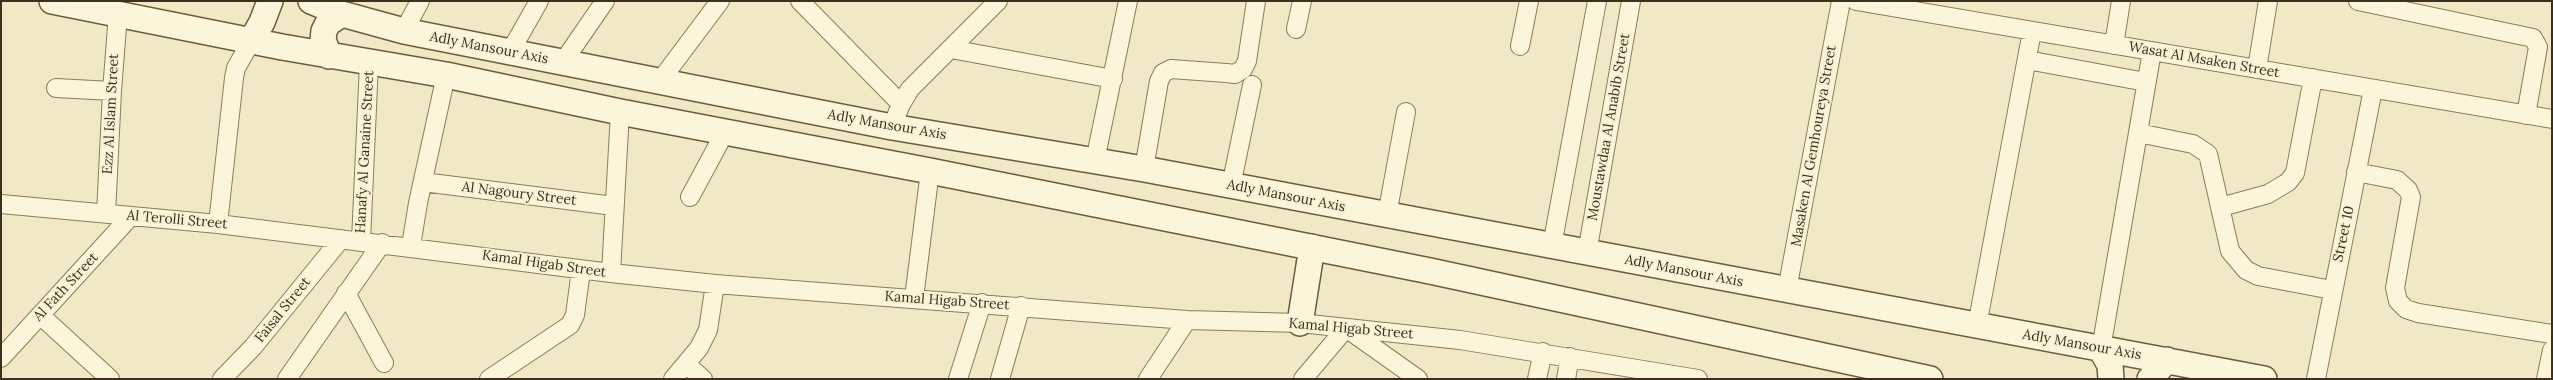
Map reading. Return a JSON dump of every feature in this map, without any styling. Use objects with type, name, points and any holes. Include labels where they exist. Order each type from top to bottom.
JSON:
[{"type":"main road","points":[[52,1],[329,56],[446,75],[620,112],[1312,247],[1930,379]]},
{"type":"main road","points":[[252,40],[262,22],[270,1]]},
{"type":"main road","name":"Adly Mansour Axis","points":[[310,1],[342,14],[404,31],[892,127],[1144,169],[2264,379]]},
{"type":"main road","points":[[329,56],[325,48],[324,31],[328,24],[342,14]]},
{"type":"main road","points":[[1300,323],[1312,247]]},
{"type":"main road","points":[[2101,349],[2110,365],[2111,379]]},
{"type":"main road","points":[[2150,379],[2167,360]]},
{"type":"street","points":[[404,31],[420,1]]},
{"type":"street","points":[[510,52],[539,1]]},
{"type":"street","points":[[563,62],[605,1]]},
{"type":"street","points":[[660,81],[720,1]]},
{"type":"street","points":[[800,1],[901,104]]},
{"type":"street","points":[[892,127],[901,104],[922,76],[998,1]]},
{"type":"street","points":[[1095,161],[1128,1]]},
{"type":"street","points":[[1296,29],[1302,1]]},
{"type":"street","points":[[1520,46],[1529,1]]},
{"type":"street","points":[[1552,246],[1597,1]]},
{"type":"street","name":"Moustawdaa Al Anabib Street","points":[[1587,252],[1631,1]]},
{"type":"street","name":"Masaken Al Gemhoureya Street","points":[[1787,290],[1841,1]]},
{"type":"street","name":"Wasat Al Msaken Street","points":[[1856,1],[2552,119]]},
{"type":"street","points":[[2114,45],[2121,1]]},
{"type":"street","points":[[2256,69],[2268,1]]},
{"type":"street","points":[[2358,1],[2533,38],[2538,47],[2526,115]]},
{"type":"street","points":[[1144,169],[1159,81],[1163,73],[1171,68],[1235,74],[1243,69],[1247,61],[1252,2]]},
{"type":"street","name":"Ezz Al Islam Street","points":[[106,214],[118,14]]},
{"type":"street","points":[[1977,326],[2032,31]]},
{"type":"street","points":[[218,224],[234,78],[236,68],[252,40]]},
{"type":"street","points":[[951,49],[1113,79]]},
{"type":"street","points":[[2101,349],[2152,51]]},
{"type":"street","points":[[2027,60],[2146,82]]},
{"type":"street","name":"Hanafy Al Ganaine Street","points":[[351,240],[369,62]]},
{"type":"street","points":[[411,246],[446,75]]},
{"type":"street","points":[[2221,207],[2268,194],[2288,182],[2294,172],[2313,78]]},
{"type":"street","points":[[1231,186],[1252,85]]},
{"type":"street","points":[[56,88],[112,91]]},
{"type":"street","name":"Street 10","points":[[2316,379],[2373,89]]},
{"type":"street","points":[[612,273],[620,112]]},
{"type":"street","points":[[1387,215],[1406,112]]},
{"type":"street","points":[[690,197],[725,132]]},
{"type":"street","points":[[2138,133],[2193,144],[2208,154],[2230,251],[2246,270],[2258,276],[2332,290]]},
{"type":"street","points":[[914,298],[930,171]]},
{"type":"street","points":[[2356,172],[2396,180],[2408,190],[2411,197],[2395,288],[2398,300],[2406,309],[2418,313],[2552,334]]},
{"type":"street","name":"Al Nagoury Street","points":[[423,182],[614,206]]},
{"type":"street","name":"Al Terolli Street","points":[[1,204],[218,224],[351,240]]},
{"type":"street","name":"Al Fath Street","points":[[1,358],[131,216]]},
{"type":"street","name":"Kamal Higab Street","points":[[351,240],[411,246],[581,270],[716,284],[1188,320],[1300,323],[1460,340],[1543,352],[1698,379]]},
{"type":"street","name":"Faisal Street","points":[[222,379],[351,240]]},
{"type":"street","points":[[287,379],[382,243]]},
{"type":"street","points":[[490,378],[570,325],[575,315],[581,270]]},
{"type":"street","points":[[674,379],[699,348],[708,330],[716,284]]},
{"type":"street","points":[[346,293],[384,363]]},
{"type":"street","points":[[958,379],[982,303]]},
{"type":"street","points":[[1000,379],[1021,306]]},
{"type":"street","points":[[40,315],[110,379]]},
{"type":"street","points":[[1148,379],[1188,320]]},
{"type":"street","points":[[1303,379],[1346,328],[1418,379]]},
{"type":"street","points":[[2546,379],[2552,350]]},
{"type":"street","points":[[1537,379],[1543,352]]},
{"type":"street","points":[[1566,379],[1570,357]]},
{"type":"street","points":[[686,364],[703,379]]}]
